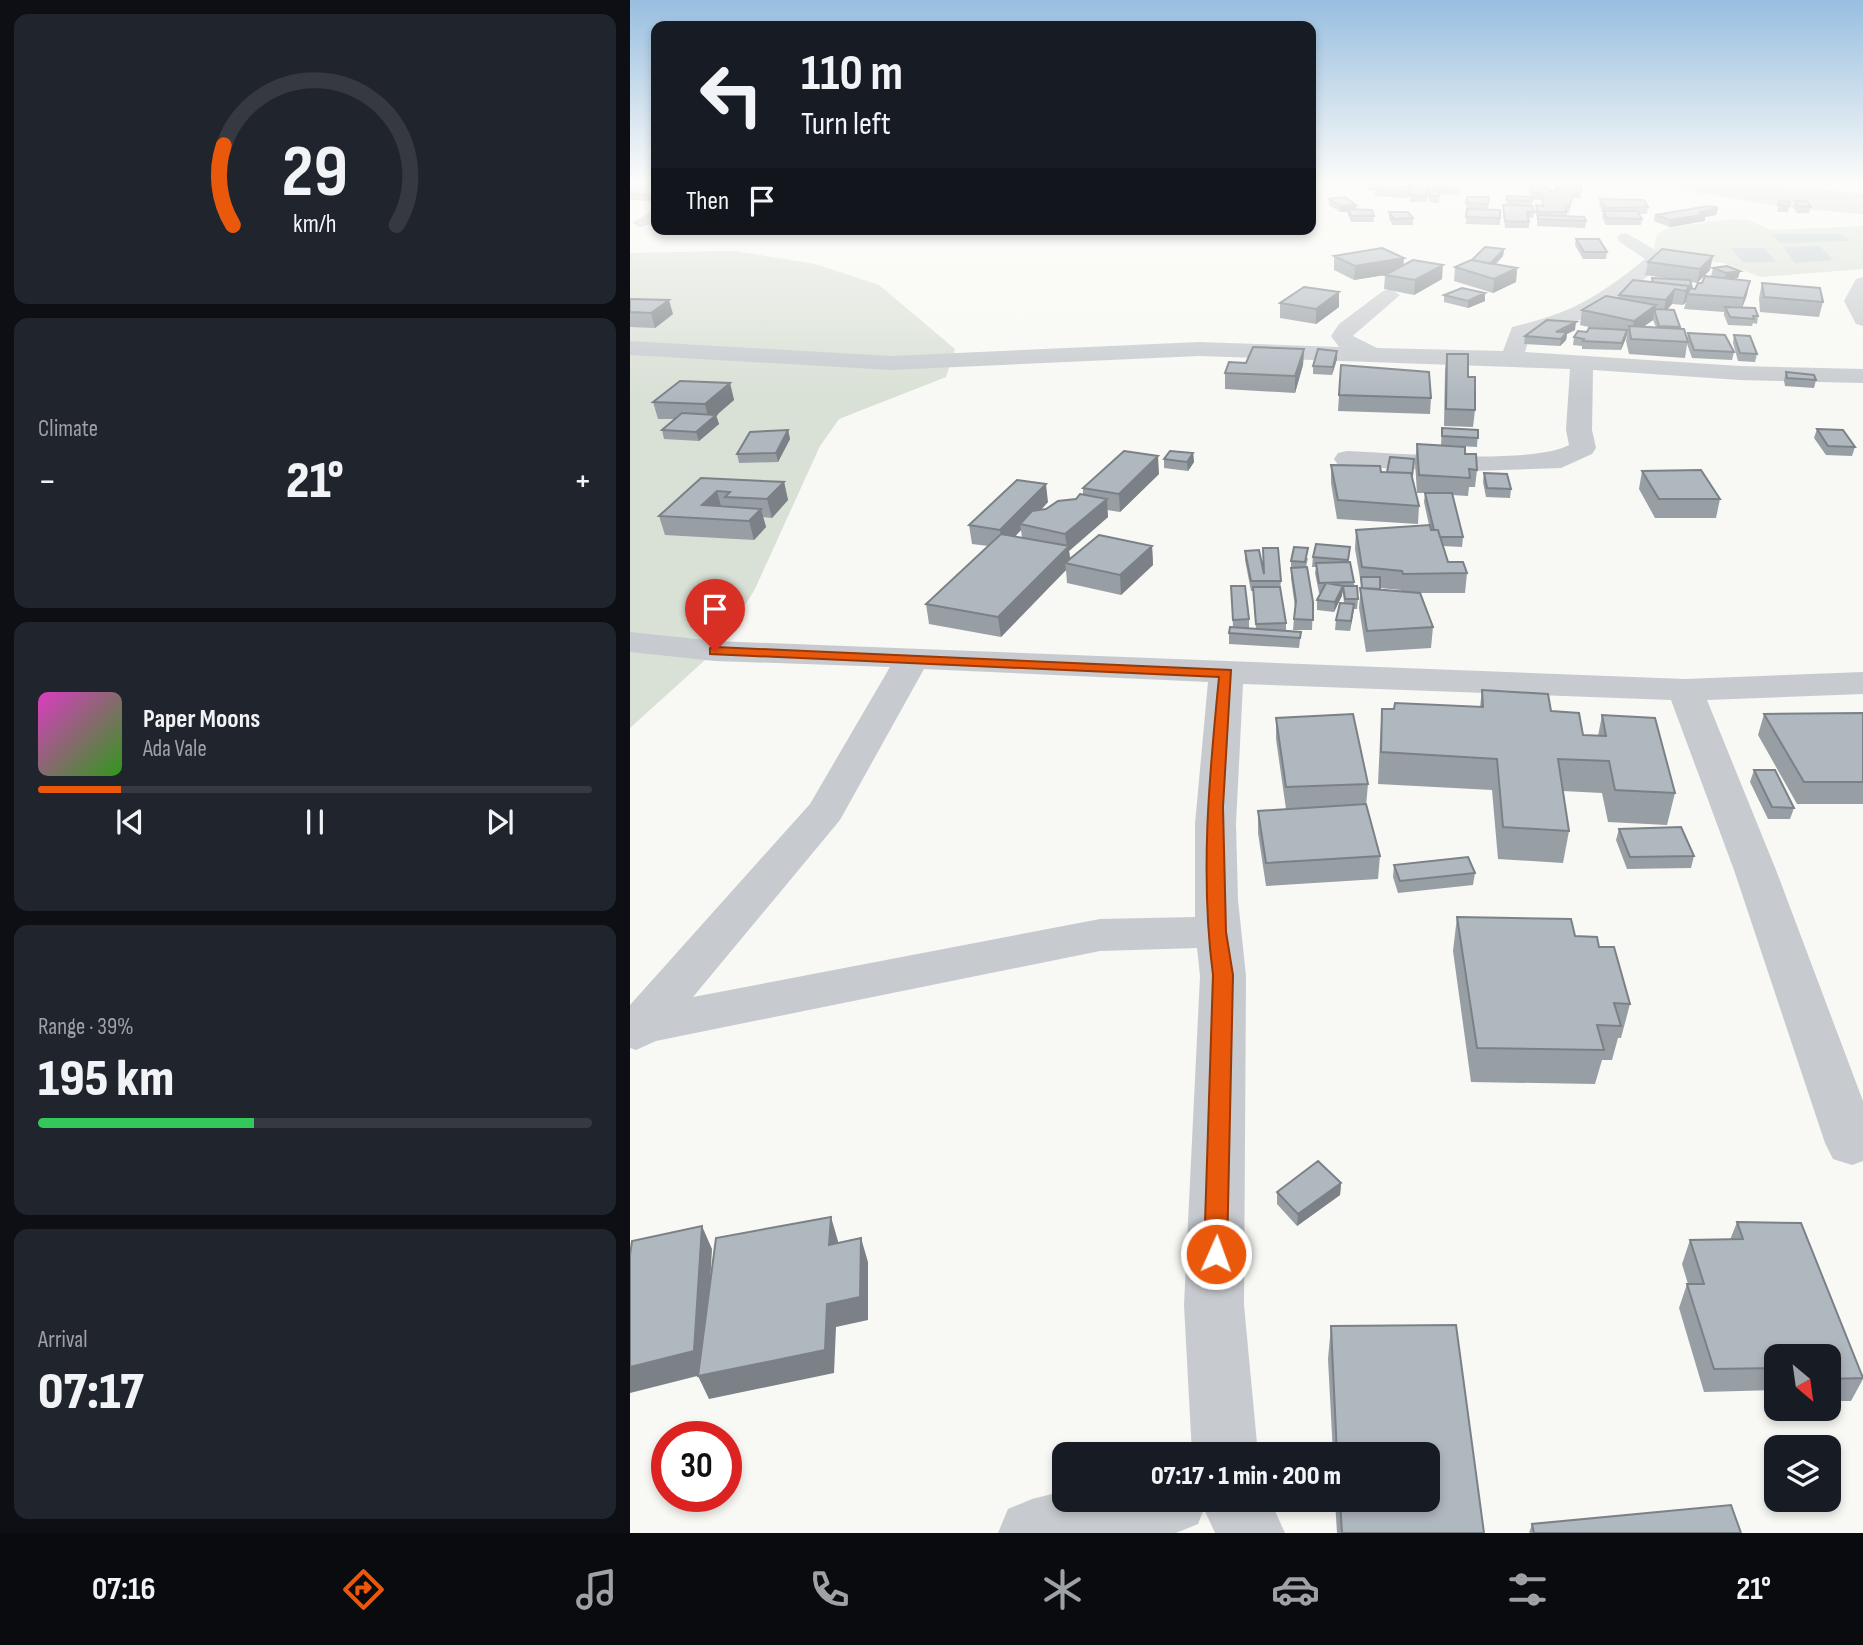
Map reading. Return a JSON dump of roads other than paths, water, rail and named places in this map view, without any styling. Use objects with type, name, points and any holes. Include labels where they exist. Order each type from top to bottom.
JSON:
[{"type":"street","points":[[1509,358],[1518,346],[1520,332],[1552,325],[1608,299],[1657,259],[1649,254]]},
{"type":"street","points":[[1863,283],[1854,301],[1863,320]]},
{"type":"street","points":[[1376,355],[1356,350],[1342,336],[1390,295]]},
{"type":"street","points":[[630,348],[891,363],[1199,349],[1509,358],[1740,373],[1863,376]]},
{"type":"street","points":[[1347,459],[1472,463],[1561,460],[1583,448],[1578,430],[1582,362]]},
{"type":"street","points":[[630,642],[715,651],[1685,690],[1861,686]]},
{"type":"street","points":[[636,1031],[826,811],[913,658]]},
{"type":"street","points":[[1224,1442],[1214,1305],[1223,975],[1217,932],[1214,807],[1226,673]]},
{"type":"street","points":[[1685,690],[1755,870],[1852,1143]]},
{"type":"street","points":[[636,1031],[1100,935],[1217,932]]},
{"type":"street","points":[[1032,1533],[1122,1512]]},
{"type":"street","points":[[1240,1512],[1251,1533]]}]
